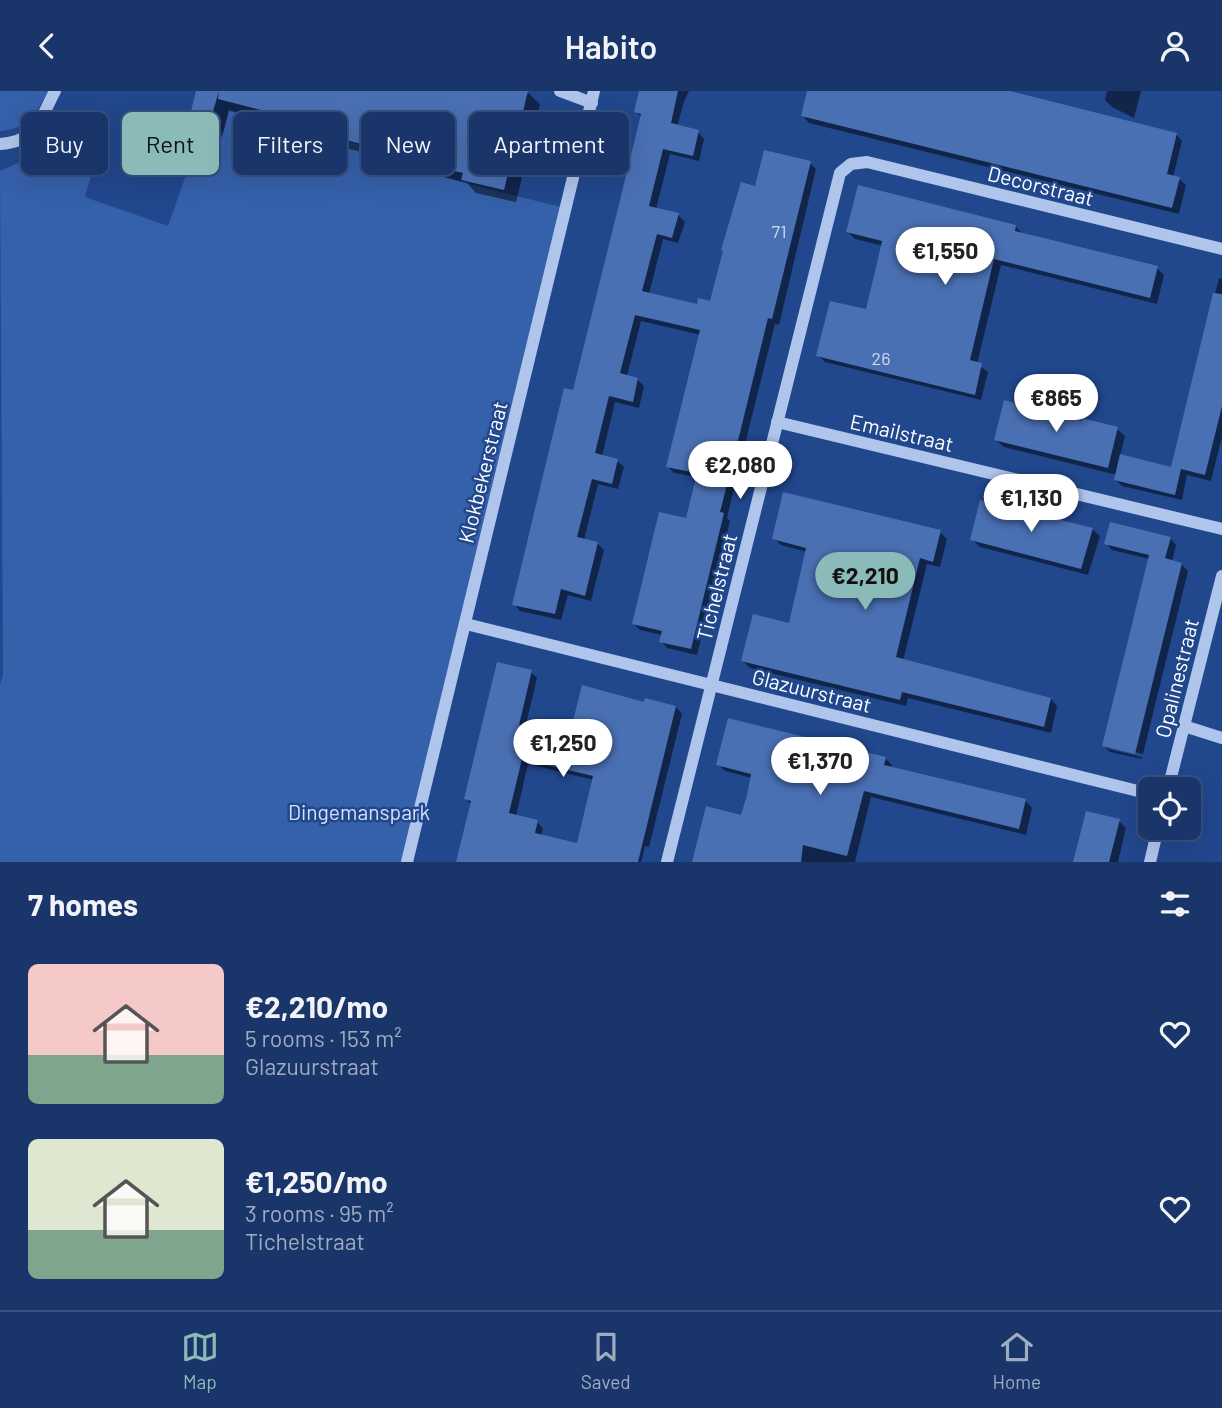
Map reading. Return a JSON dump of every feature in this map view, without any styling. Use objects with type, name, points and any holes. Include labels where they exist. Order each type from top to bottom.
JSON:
[{"type":"street","points":[[0,144],[16,143],[27,138],[35,130],[55,91]]},
{"type":"street","points":[[560,91],[593,97]]},
{"type":"street","name":"Klokbekerstraat","points":[[407,862],[593,97]]},
{"type":"street","name":"Decorstraat","points":[[851,164],[867,162],[1222,249]]},
{"type":"street","name":"Tichelstraat","points":[[667,862],[840,173],[851,164]]},
{"type":"street","name":"Emailstraat","points":[[777,422],[1222,529]]},
{"type":"street","name":"Opalinestraat","points":[[1171,777],[1222,576]]},
{"type":"street","name":"Glazuurstraat","points":[[466,624],[1138,791]]},
{"type":"street","points":[[1184,726],[1222,738]]},
{"type":"street","points":[[1150,862],[1155,840]]},
{"type":"green space","points":[[0,91],[48,91],[35,112],[21,112],[21,125],[0,131]]},
{"type":"green space","name":"Dingemanspark","points":[[229,111],[233,112],[233,175],[347,175],[347,142],[361,145],[361,175],[440,175],[566,208],[404,862],[0,862],[0,684],[3,675],[0,171],[21,161],[21,175],[91,175],[85,197],[168,226],[186,175],[219,175],[219,132],[223,133]]},
{"type":"building","points":[[196,91],[219,91],[213,112],[191,112]]},
{"type":"building","points":[[219,91],[528,91],[523,112],[469,112],[469,175],[508,175],[504,190],[461,180],[463,173],[455,171],[455,112],[361,112],[361,144],[347,140],[347,112],[269,112],[218,99]]},
{"type":"building","points":[[639,91],[678,91],[671,123],[699,130],[693,156],[663,149],[649,206],[679,213],[672,238],[657,234],[642,291],[697,304],[698,298],[710,301],[723,251],[721,250],[741,182],[755,186],[764,150],[811,161],[772,319],[768,318],[720,512],[724,513],[691,649],[659,642],[662,631],[632,624],[659,512],[686,518],[697,473],[666,467],[700,330],[635,315],[620,373],[638,378],[633,402],[609,396],[595,453],[618,459],[612,484],[592,479],[577,537],[598,542],[585,596],[561,589],[555,614],[512,605],[564,388],[573,390],[626,175],[629,175],[629,163],[641,114],[634,112]]},
{"type":"building","points":[[807,91],[1010,91],[1177,133],[1167,174],[1180,177],[1172,208],[801,116]]},
{"type":"building","points":[[858,185],[1016,225],[1015,231],[1158,266],[1150,298],[994,259],[970,360],[982,363],[975,395],[816,356],[830,301],[866,309],[882,241],[846,232]]},
{"type":"building","points":[[1213,293],[1222,294],[1222,406],[1205,475],[1181,469],[1175,495],[1114,480],[1120,454],[1171,467]]},
{"type":"building","points":[[1004,400],[1081,421],[1082,418],[1118,427],[1108,468],[994,440]]},
{"type":"building","points":[[783,492],[941,530],[933,562],[920,558],[896,657],[1051,698],[1044,727],[902,692],[900,700],[741,661],[753,614],[789,623],[806,548],[772,539]]},
{"type":"building","points":[[980,500],[1093,528],[1081,569],[970,540]]},
{"type":"building","points":[[1110,522],[1171,537],[1165,558],[1182,563],[1135,754],[1102,746],[1149,555],[1104,544]]},
{"type":"building","points":[[497,662],[532,670],[519,725],[569,737],[582,685],[644,702],[645,698],[676,706],[638,862],[456,862],[471,801],[464,799]],"holes":[[[522,759],[593,776],[577,843],[535,833],[538,820],[509,813]]]},
{"type":"building","points":[[728,718],[886,757],[884,765],[1026,799],[1019,829],[864,791],[847,856],[803,845],[801,862],[692,862],[706,806],[741,815],[747,795],[751,774],[716,765]]},
{"type":"building","points":[[1086,811],[1120,819],[1109,862],[1073,862]]}]
